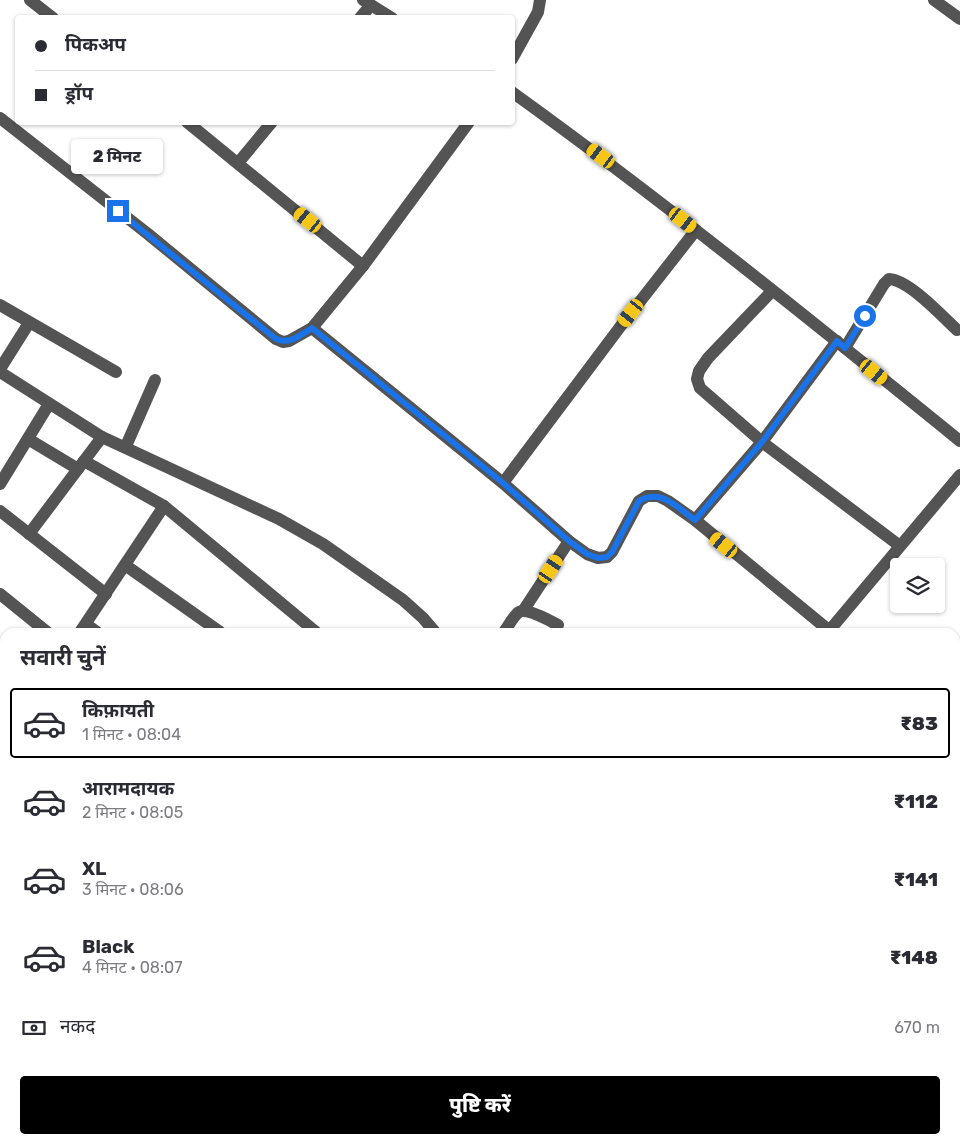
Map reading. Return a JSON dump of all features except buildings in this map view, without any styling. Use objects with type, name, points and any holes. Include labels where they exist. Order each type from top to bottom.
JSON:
[{"type":"street","points":[[30,0],[48,15]]},
{"type":"street","points":[[515,54],[538,12],[540,0]]},
{"type":"street","points":[[934,0],[960,20]]},
{"type":"street","points":[[361,15],[367,2],[387,15]]},
{"type":"street","points":[[515,94],[601,156],[696,230],[960,441]]},
{"type":"street","points":[[0,118],[148,234],[276,339],[283,342],[289,341],[312,328],[363,266],[467,125]]},
{"type":"street","points":[[191,125],[363,266]]},
{"type":"street","points":[[238,163],[270,125]]},
{"type":"street","points":[[503,483],[620,327],[696,230]]},
{"type":"street","points":[[695,520],[841,345],[889,279],[910,288],[957,330]]},
{"type":"street","points":[[772,291],[708,358],[699,370],[697,379],[700,388],[762,442],[900,546]]},
{"type":"street","points":[[0,306],[116,372]]},
{"type":"street","points":[[29,323],[0,370],[49,404],[102,436],[279,519],[316,540],[403,600],[432,628]]},
{"type":"street","points":[[312,328],[503,483],[569,541],[587,554],[598,558],[607,557],[612,552],[639,501],[647,496],[658,496],[695,520],[825,628]]},
{"type":"street","points":[[126,446],[155,380]]},
{"type":"street","points":[[1,481],[49,404]]},
{"type":"street","points":[[29,534],[102,436]]},
{"type":"street","points":[[28,439],[164,506],[311,628]]},
{"type":"street","points":[[833,628],[960,475]]},
{"type":"street","points":[[83,628],[164,506]]},
{"type":"street","points":[[0,511],[106,594]]},
{"type":"street","points":[[507,628],[519,612],[523,611],[569,541]]},
{"type":"street","points":[[125,566],[214,628]]},
{"type":"street","points":[[0,594],[42,628]]},
{"type":"street","points":[[523,611],[558,625]]},
{"type":"route","points":[[118,211],[276,339],[283,342],[289,341],[312,328],[503,483],[569,541],[587,554],[598,558],[607,557],[612,552],[639,501],[647,496],[658,496],[668,501],[695,520],[762,442],[837,341],[845,348],[865,316]]}]
